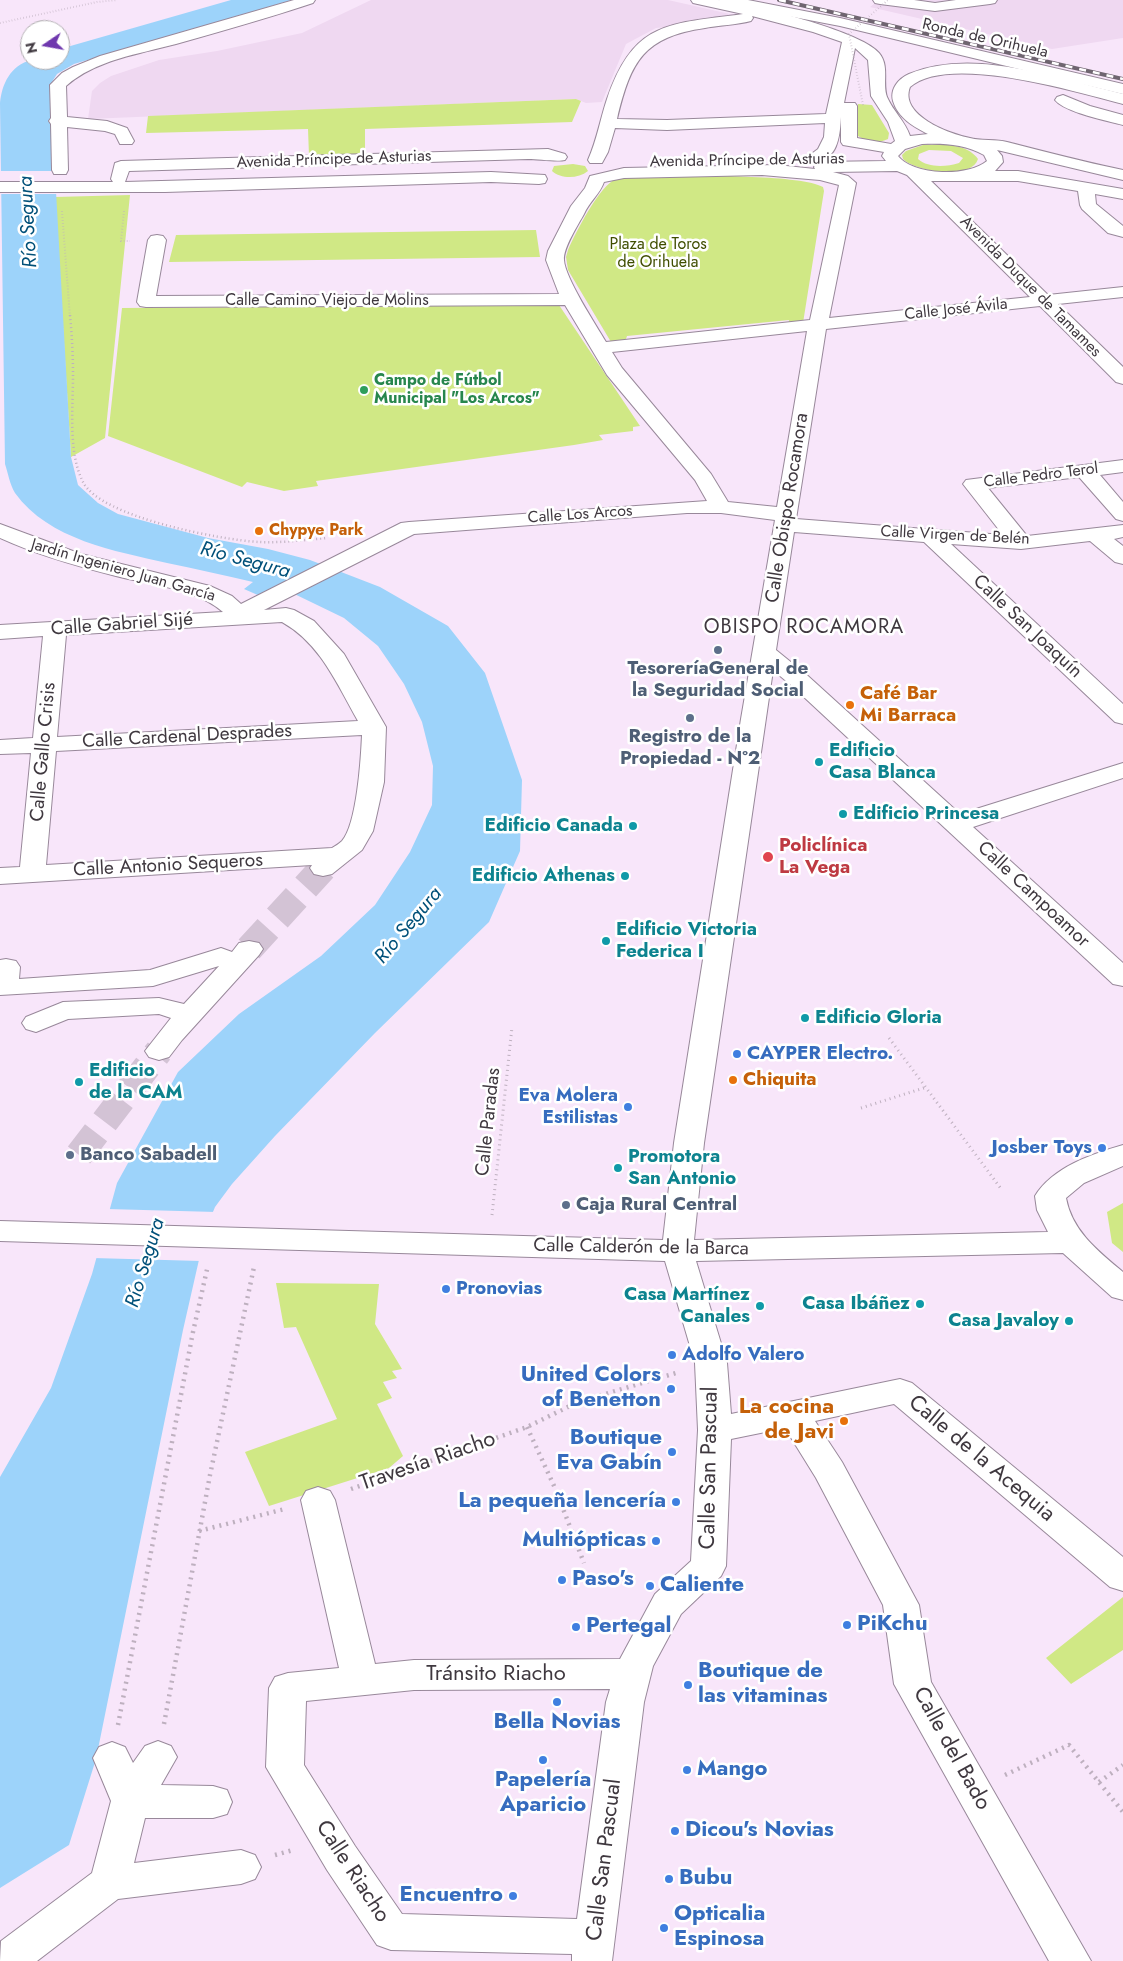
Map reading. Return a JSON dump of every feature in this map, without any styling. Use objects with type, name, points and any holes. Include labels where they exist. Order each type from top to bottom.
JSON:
[{"type":"street","points":[[60,170],[57,121],[58,85],[67,75],[85,66],[123,54],[308,0]]},
{"type":"street","points":[[698,0],[802,24],[839,36],[863,47],[873,55],[878,65],[879,95],[895,121],[896,153]]},
{"type":"street","name":"Ronda de Orihuela","points":[[707,0],[840,22]]},
{"type":"street","name":"Ronda de Orihuela","points":[[726,0],[840,22],[1123,89]]},
{"type":"street","points":[[880,0],[935,7],[990,0]]},
{"type":"street","points":[[721,507],[704,478],[614,371],[571,299],[555,260],[557,251],[579,206],[592,189],[586,165],[607,123],[615,96],[637,51],[647,41],[663,32],[746,18]]},
{"type":"street","points":[[848,44],[833,118],[832,137],[828,148],[818,154],[848,154],[865,150]]},
{"type":"street","points":[[1050,180],[913,119],[901,102],[900,93],[902,86],[916,77],[952,69],[1000,71],[1123,100]]},
{"type":"street","points":[[852,77],[847,118],[849,142],[896,153],[914,172],[942,177],[969,175],[1018,176],[1123,194]]},
{"type":"street","points":[[1028,77],[1060,99],[1084,109],[1123,120]]},
{"type":"street","points":[[607,123],[667,124],[833,118]]},
{"type":"street","points":[[57,121],[107,126],[121,131],[126,141],[112,178]]},
{"type":"street","points":[[896,153],[930,139],[1000,145],[1123,175]]},
{"type":"street","points":[[126,141],[145,140]]},
{"type":"street","name":"Avenida Príncipe de Asturias","points":[[586,165],[821,160],[896,153]]},
{"type":"street","name":"Avenida Príncipe de Asturias","points":[[758,170],[896,153]]},
{"type":"street","name":"Avenida Príncipe de Asturias","points":[[112,178],[548,154],[586,165],[631,172],[758,170],[831,176],[844,178],[848,183]]},
{"type":"street","points":[[969,175],[992,166],[996,158],[993,154]]},
{"type":"street","points":[[545,177],[586,165]]},
{"type":"street","name":"Avenida Príncipe de Asturias","points":[[112,178],[488,167],[545,177]]},
{"type":"street","name":"Avenida Duque de Tamames","points":[[914,172],[1123,378]]},
{"type":"street","name":"Avenida Príncipe de Asturias","points":[[112,178],[160,196],[527,188],[545,177]]},
{"type":"street","points":[[937,195],[942,177]]},
{"type":"street","points":[[0,178],[112,178]]},
{"type":"street","points":[[0,187],[112,178]]},
{"type":"street","name":"Calle Obispo Rocamora","points":[[678,1250],[689,1143],[764,652],[818,324],[848,183]]},
{"type":"street","points":[[1086,188],[1088,205],[1114,229],[1123,232]]},
{"type":"street","name":"Calle Camino Viejo de Molins","points":[[157,240],[146,302],[571,299]]},
{"type":"street","name":"Calle José Ávila","points":[[600,348],[1123,292]]},
{"type":"street","points":[[1102,358],[1123,356]]},
{"type":"street","name":"Calle Pedro Terol","points":[[1021,543],[974,484],[1123,466]]},
{"type":"street","points":[[1085,471],[1123,515]]},
{"type":"street","name":"Calle Los Arcos","points":[[243,617],[250,608],[377,546],[409,528],[687,507],[721,507],[786,520]]},
{"type":"street","name":"Calle Virgen de Belén","points":[[786,520],[931,537],[1021,543],[1123,531]]},
{"type":"street","name":"Jardín Ingeniero Juan García","points":[[0,530],[56,554],[202,591],[224,601],[243,617]]},
{"type":"street","points":[[1096,535],[1123,557]]},
{"type":"street","name":"Calle San Joaquín","points":[[931,537],[1123,717]]},
{"type":"street","name":"Calle Gabriel Sijé","points":[[0,632],[286,615],[306,626],[332,654],[374,727]]},
{"type":"street","name":"Calle Gallo Crisis","points":[[32,874],[55,629]]},
{"type":"street","name":"Calle Campoamor","points":[[764,652],[800,681],[1123,978]]},
{"type":"street","name":"Calle Cardenal Desprades","points":[[0,747],[374,727]]},
{"type":"street","name":"Calle Antonio Sequeros","points":[[0,876],[330,862],[353,845],[360,831],[372,782],[374,727]]},
{"type":"street","points":[[956,824],[1123,770]]},
{"type":"street","points":[[159,1051],[180,1008],[248,949]]},
{"type":"street","points":[[45,1006],[153,978],[156,995],[142,996],[142,999],[163,999],[174,1003],[180,1008]]},
{"type":"street","points":[[3,982],[45,1006],[62,1011],[159,1006],[180,1008]]},
{"type":"street","points":[[1123,1155],[1096,1166],[1058,1186],[1050,1196],[1050,1210],[1070,1242],[1123,1289]]},
{"type":"street","name":"Calle Calderón de la Barca","points":[[0,1231],[89,1233],[211,1248],[678,1250],[1070,1242]]},
{"type":"street","name":"Calle San Pascual","points":[[594,1949],[625,1702],[632,1674],[668,1604],[708,1566],[715,1430],[711,1363],[678,1250]]},
{"type":"street","name":"Calle de la Acequia","points":[[793,1414],[900,1391],[1123,1577]]},
{"type":"street","points":[[715,1430],[793,1414]]},
{"type":"street","name":"Calle del Bado","points":[[793,1414],[830,1471],[901,1605],[913,1684],[1071,1961]]},
{"type":"street","points":[[318,1500],[360,1679]]},
{"type":"street","name":"Tránsito Riacho","points":[[360,1679],[414,1675],[632,1674]]},
{"type":"street","name":"Calle Riacho","points":[[360,1679],[288,1688],[285,1767],[341,1858],[390,1932],[594,1949]]},
{"type":"street","points":[[109,1883],[130,1801],[158,1757]]},
{"type":"street","points":[[112,1758],[130,1801]]},
{"type":"street","points":[[130,1801],[213,1802]]},
{"type":"street","points":[[11,1961],[15,1954],[109,1883],[242,1866]]},
{"type":"path","points":[[0,23],[117,0]]},
{"type":"path","points":[[863,105],[849,34],[888,0]]},
{"type":"path","points":[[62,203],[73,360],[76,457],[84,484],[103,502],[120,510],[208,535],[248,542],[327,538]]},
{"type":"path","name":"Calle Paradas","points":[[491,1221],[512,1027]]},
{"type":"path","points":[[889,1038],[1002,1190]]},
{"type":"path","points":[[861,1108],[927,1088]]},
{"type":"path","points":[[112,1758],[193,1332],[211,1248]]},
{"type":"path","points":[[158,1757],[199,1531],[255,1261]]},
{"type":"path","name":"Travesía Riacho","points":[[199,1531],[318,1500],[527,1426],[578,1402],[711,1363]]},
{"type":"path","points":[[527,1426],[584,1563]]},
{"type":"path","points":[[972,1789],[1069,1745],[1123,1812]]},
{"type":"path","points":[[1099,1782],[1123,1765]]},
{"type":"path","points":[[242,1866],[302,1847],[341,1858]]},
{"type":"shaded area","points":[[371,0],[668,0],[739,16],[698,24],[656,28],[626,44],[602,102],[586,103],[576,99],[88,119],[92,91],[111,76],[159,60],[217,51],[302,33]]},
{"type":"shaded area","points":[[879,0],[1123,0],[1123,38],[1052,49],[870,7]]},
{"type":"green space","points":[[576,99],[581,101],[572,122],[365,129],[365,154],[309,156],[308,129],[146,133],[148,116]]},
{"type":"green space","points":[[858,104],[872,105],[889,133],[888,139],[873,142],[858,136],[856,122]]},
{"type":"green space","points":[[923,145],[953,146],[967,150],[978,159],[974,166],[966,170],[943,172],[910,164],[903,159],[902,155],[906,151]],"holes":[[[929,150],[951,151],[963,158],[959,163],[937,166],[927,164],[918,159],[919,154]]]},
{"type":"green space","points":[[573,164],[585,166],[588,171],[575,177],[565,177],[552,171],[554,166]]},
{"type":"green space","name":"Plaza de Toros de Orihuela","points":[[675,175],[775,178],[812,183],[823,187],[824,191],[803,323],[788,326],[789,320],[627,336],[625,342],[611,342],[568,270],[566,257],[568,250],[589,210],[603,190],[617,178]]},
{"type":"green space","points":[[130,195],[105,438],[71,457],[55,197]]},
{"type":"green space","points":[[536,230],[540,257],[169,262],[176,235]]},
{"type":"green space","name":"Campo de Fútbol Municipal \"Los Arcos\"","points":[[559,305],[640,426],[633,427],[633,431],[599,435],[603,440],[574,445],[316,481],[318,486],[284,491],[247,482],[242,487],[108,436],[122,308]]},
{"type":"green space","points":[[1123,1203],[1123,1252],[1112,1243],[1107,1212]]},
{"type":"green space","points":[[276,1283],[379,1284],[375,1324],[402,1369],[392,1371],[397,1378],[383,1382],[392,1398],[377,1404],[403,1456],[389,1468],[269,1506],[245,1452],[337,1419],[296,1327],[284,1328]]},
{"type":"green space","points":[[1123,1597],[1123,1650],[1071,1684],[1046,1658]]},
{"type":"water","points":[[231,0],[292,0],[70,66],[70,46]]},
{"type":"water","name":"Río Segura","points":[[20,66],[20,70],[64,70],[57,74],[50,85],[71,457],[78,485],[98,503],[118,514],[208,538],[268,549],[310,560],[380,587],[448,626],[485,673],[522,780],[520,851],[489,922],[375,1033],[275,1136],[232,1184],[215,1207],[206,1229],[183,1330],[96,1759],[69,1845],[0,1888],[0,1477],[51,1388],[92,1274],[117,1183],[178,1072],[239,1014],[321,956],[375,905],[410,852],[432,805],[433,766],[422,722],[404,684],[378,646],[344,618],[282,588],[260,596],[244,589],[253,582],[126,554],[84,541],[64,533],[46,522],[29,509],[15,493],[5,464],[0,103],[8,77]]},
{"type":"pier","points":[[0,171],[56,171],[57,194],[0,194]]},
{"type":"pier","points":[[107,1209],[216,1212],[209,1229],[201,1261],[93,1258]]},
{"type":"tunnel","points":[[249,949],[323,868]]},
{"type":"tunnel","points":[[79,1155],[159,1051]]},
{"type":"railway","points":[[779,0],[1123,79]]},
{"type":"place","name":"Campo de Fútbol Municipal \"Los Arcos\"","points":[[364,390]]},
{"type":"place","name":"Chypye Park","points":[[259,531]]},
{"type":"place","name":"TesoreríaGeneral de la Seguridad Social","points":[[718,650]]},
{"type":"place","name":"Café Bar Mi Barraca","points":[[850,705]]},
{"type":"place","name":"Registro de la Propiedad - Nº2","points":[[690,718]]},
{"type":"place","name":"Edificio Casa Blanca","points":[[819,762]]},
{"type":"place","name":"Edificio Princesa","points":[[843,814]]},
{"type":"place","name":"Edificio Canada","points":[[633,826]]},
{"type":"place","name":"Policlínica La Vega","points":[[768,857]]},
{"type":"place","name":"Edificio Athenas","points":[[625,876]]},
{"type":"place","name":"Edificio Victoria Federica I","points":[[606,941]]},
{"type":"place","name":"Edificio Gloria","points":[[805,1018]]},
{"type":"place","name":"CAYPER Electro.","points":[[737,1054]]},
{"type":"place","name":"Chiquita","points":[[733,1080]]},
{"type":"place","name":"Edificio de la CAM","points":[[79,1082]]},
{"type":"place","name":"Eva Molera Estilistas","points":[[628,1107]]},
{"type":"place","name":"Josber Toys","points":[[1102,1148]]},
{"type":"place","name":"Banco Sabadell","points":[[70,1155]]},
{"type":"place","name":"Promotora San Antonio","points":[[618,1168]]},
{"type":"place","name":"Caja Rural Central","points":[[566,1205]]},
{"type":"place","name":"Pronovias","points":[[446,1289]]},
{"type":"place","name":"Casa Ibáñez","points":[[920,1304]]},
{"type":"place","name":"Casa Martínez Canales","points":[[760,1306]]},
{"type":"place","name":"Casa Javaloy","points":[[1069,1321]]},
{"type":"place","name":"Adolfo Valero","points":[[672,1355]]},
{"type":"place","name":"United Colors of Benetton","points":[[671,1389]]},
{"type":"place","name":"La cocina de Javi","points":[[844,1421]]},
{"type":"place","name":"Boutique Eva Gabín","points":[[672,1452]]},
{"type":"place","name":"La pequeña lencería","points":[[676,1502]]},
{"type":"place","name":"Multiópticas","points":[[656,1541]]},
{"type":"place","name":"Paso's","points":[[562,1580]]},
{"type":"place","name":"Caliente","points":[[650,1586]]},
{"type":"place","name":"PiKchu","points":[[847,1625]]},
{"type":"place","name":"Pertegal","points":[[576,1627]]},
{"type":"place","name":"Boutique de las vitaminas","points":[[688,1685]]},
{"type":"place","name":"Bella Novias","points":[[557,1702]]},
{"type":"place","name":"Papelería Aparicio","points":[[543,1760]]},
{"type":"place","name":"Mango","points":[[687,1770]]},
{"type":"place","name":"Dicou's Novias","points":[[675,1831]]},
{"type":"place","name":"Bubu","points":[[669,1879]]},
{"type":"place","name":"Encuentro","points":[[513,1896]]},
{"type":"place","name":"Opticalia Espinosa","points":[[664,1928]]},
{"type":"district","name":"OBISPO ROCAMORA","points":[[804,628]]}]
